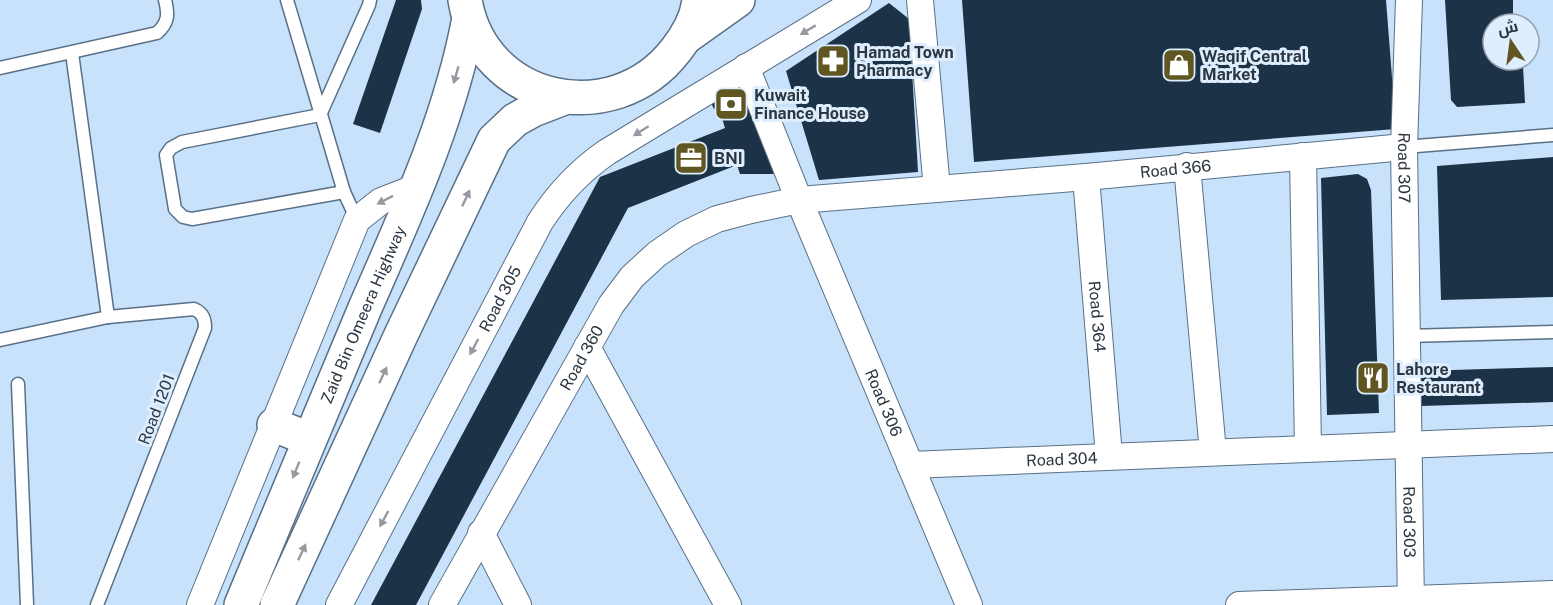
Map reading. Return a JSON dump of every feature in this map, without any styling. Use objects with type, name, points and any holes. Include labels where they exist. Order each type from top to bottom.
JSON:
[{"type":"street","points":[[467,9],[483,47],[505,71],[532,88],[564,98],[600,97],[634,87],[664,66],[686,37],[699,0]]},
{"type":"street","points":[[686,37],[738,0]]},
{"type":"street","name":"Road 305","points":[[339,605],[540,222],[569,183],[593,162],[858,0]]},
{"type":"street","points":[[920,0],[937,189]]},
{"type":"street","name":"Road 307","points":[[1409,0],[1404,147],[1410,444]]},
{"type":"street","name":"Zaid Bin Omeera Highway","points":[[241,605],[417,187],[453,87],[467,9]]},
{"type":"street","points":[[746,67],[799,200]]},
{"type":"street","points":[[277,605],[494,140],[515,120],[564,98]]},
{"type":"street","name":"Road 366","points":[[799,200],[1086,177],[1404,147]]},
{"type":"street","points":[[1303,156],[1308,448]]},
{"type":"street","points":[[1187,166],[1213,452]]},
{"type":"street","name":"Road 364","points":[[1086,177],[1109,456]]},
{"type":"street","points":[[200,605],[357,220],[381,201],[417,187]]},
{"type":"street","name":"Road 360","points":[[442,605],[611,305],[625,286],[657,254],[686,234],[717,219],[799,200]]},
{"type":"street","name":"Road 306","points":[[799,200],[969,605]]},
{"type":"street","points":[[587,347],[728,605]]},
{"type":"street","points":[[274,425],[309,439]]},
{"type":"street","name":"Road 304","points":[[910,465],[1553,439]]},
{"type":"street","name":"Road 303","points":[[1410,444],[1411,602]]},
{"type":"street","points":[[481,533],[518,605]]},
{"type":"street","points":[[1239,605],[1411,602],[1553,594]]},
{"type":"lane","points":[[0,68],[157,33],[165,26],[169,15],[165,0]]},
{"type":"lane","points":[[287,0],[344,192],[357,220]]},
{"type":"lane","points":[[320,115],[370,0]]},
{"type":"lane","points":[[72,53],[108,317]]},
{"type":"lane","points":[[320,115],[182,142],[171,148],[166,155],[175,209],[183,218],[192,219],[344,192]]},
{"type":"lane","name":"Road 366","points":[[1404,147],[1553,135]]},
{"type":"lane","name":"Road 1201","points":[[0,340],[108,317],[194,309],[204,316],[205,328],[97,605]]},
{"type":"lane","points":[[1407,336],[1553,332]]},
{"type":"lane","points":[[18,384],[27,605]]},
{"type":"building","points":[[396,0],[421,0],[422,9],[380,133],[353,124]]},
{"type":"building","name":"Waqif Central Market","points":[[962,0],[1386,0],[1396,129],[974,162]]},
{"type":"building","points":[[1445,0],[1513,0],[1513,12],[1481,12],[1481,72],[1523,72],[1525,103],[1457,107],[1451,100]]},
{"type":"building","points":[[889,3],[909,19],[918,172],[819,180],[786,71]]},
{"type":"building","points":[[734,85],[741,86],[776,174],[740,174],[737,165],[628,208],[416,605],[371,605],[600,177],[725,128],[719,108],[714,109],[712,105],[714,99]]},
{"type":"building","points":[[1553,157],[1553,297],[1441,300],[1437,166]]},
{"type":"building","points":[[1358,174],[1367,179],[1371,190],[1379,413],[1327,415],[1321,178]]},
{"type":"building","points":[[1553,367],[1553,402],[1421,406],[1420,371]]},
{"type":"place","name":"Hamad Town Pharmacy","points":[[833,61]]},
{"type":"place","name":"Waqif Central Market","points":[[1179,65]]},
{"type":"place","name":"Kuwait Finance House","points":[[731,104]]},
{"type":"place","name":"BNI","points":[[691,158]]},
{"type":"place","name":"Lahore Restaurant","points":[[1373,378]]}]
